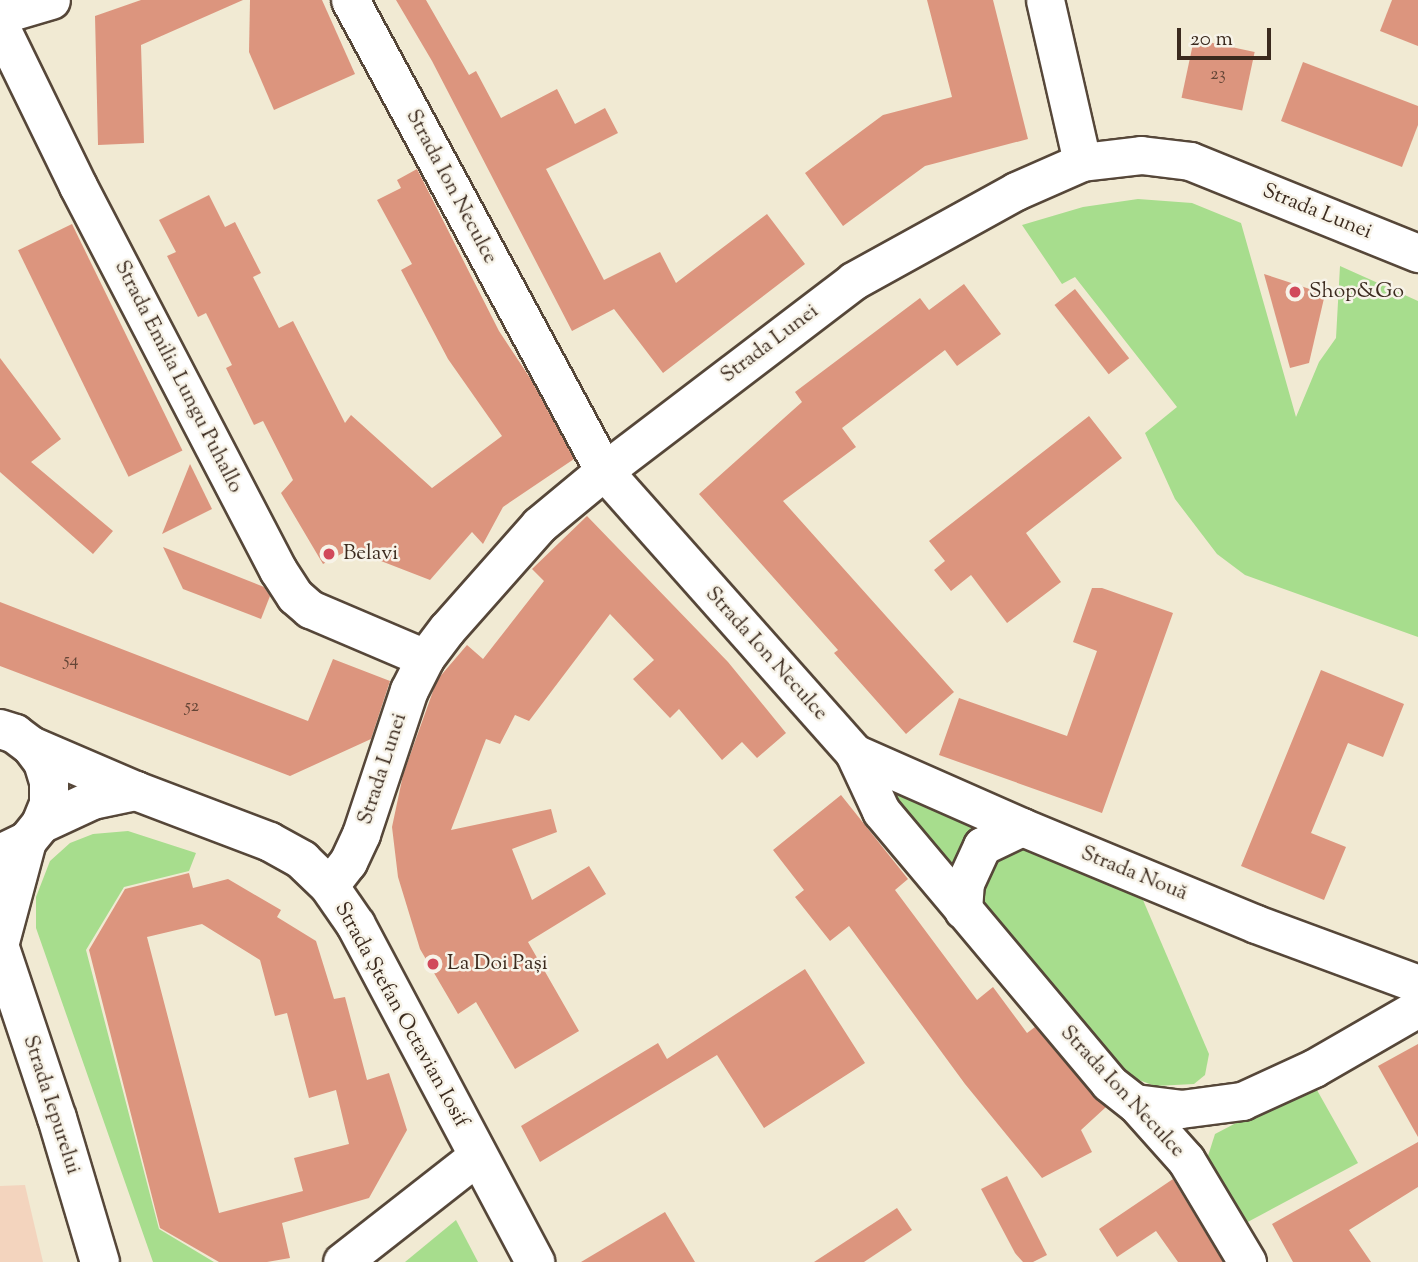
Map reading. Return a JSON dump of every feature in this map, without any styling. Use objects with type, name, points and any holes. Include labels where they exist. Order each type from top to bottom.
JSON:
[{"type":"main road","name":"Strada Ștefan Octavian Iosif","points":[[16,737],[136,791],[270,842],[302,860],[329,886],[356,925],[535,1262]]},
{"type":"main road","points":[[0,942],[23,839],[49,804],[49,782],[43,762],[16,737]]},
{"type":"main road","points":[[23,839],[93,800],[136,791]]},
{"type":"main road","name":"Strada Iepurelui","points":[[0,948],[57,1118],[100,1262]]},
{"type":"street","points":[[0,15],[51,0]]},
{"type":"street","name":"Strada Ion Neculce","points":[[350,0],[604,471],[854,753],[881,811],[1109,1083],[1135,1103],[1186,1160],[1247,1262]]},
{"type":"street","points":[[1045,0],[1082,162]]},
{"type":"street","name":"Strada Emilia Lungu Puhallo","points":[[0,26],[78,186],[278,570],[295,596],[310,609],[425,658]]},
{"type":"street","name":"Strada Lunei","points":[[329,886],[348,862],[362,834],[409,690],[425,658],[539,525],[604,471],[853,281],[1016,191],[1082,162],[1140,155],[1190,161],[1418,253]]},
{"type":"street","name":"Strada Nouă","points":[[854,753],[1021,827],[1255,924],[1418,984]]},
{"type":"street","points":[[963,909],[965,883],[982,846],[1021,827]]},
{"type":"street","points":[[1135,1103],[1181,1110],[1242,1101],[1314,1068],[1418,1008]]},
{"type":"street","points":[[1186,1160],[1188,1140],[1195,1123],[1215,1107]]},
{"type":"street","points":[[342,1262],[477,1156]]},
{"type":"shaded area","points":[[25,1185],[43,1262],[0,1262],[0,1186]]},
{"type":"green space","points":[[1138,199],[1192,203],[1241,223],[1296,417],[1319,362],[1336,338],[1340,266],[1418,301],[1418,637],[1245,575],[1217,554],[1175,499],[1145,433],[1177,407],[1075,277],[1062,284],[1022,225],[1083,207]]},
{"type":"green space","points":[[903,791],[1143,900],[1209,1054],[1205,1075],[1194,1084],[1155,1086],[1123,1074],[894,799],[898,792]]},
{"type":"green space","points":[[128,831],[196,853],[189,871],[124,887],[86,950],[159,1229],[214,1262],[153,1262],[36,928],[36,897],[50,861],[70,843],[93,834]]},
{"type":"green space","points":[[1313,1083],[1358,1163],[1244,1224],[1208,1156],[1215,1134]]},
{"type":"green space","points":[[456,1220],[478,1262],[405,1262]]},
{"type":"building","points":[[141,0],[243,0],[141,45],[144,143],[98,145],[95,16]]},
{"type":"building","points":[[250,0],[322,0],[355,74],[274,110],[249,52]]},
{"type":"building","points":[[396,0],[426,0],[469,75],[476,71],[501,118],[557,89],[575,124],[605,108],[618,133],[546,169],[604,280],[660,252],[676,283],[767,214],[805,264],[663,373],[614,309],[572,331],[432,61]]},
{"type":"building","points":[[927,0],[993,0],[1028,139],[925,166],[843,226],[805,173],[883,115],[952,97]]},
{"type":"building","points":[[1392,0],[1418,0],[1418,46],[1380,31]]},
{"type":"building","points":[[1194,39],[1255,52],[1242,111],[1182,98]]},
{"type":"building","points":[[1303,62],[1418,106],[1418,125],[1402,167],[1281,121]]},
{"type":"building","points":[[417,169],[499,331],[530,378],[574,459],[503,507],[483,544],[472,532],[430,580],[350,549],[323,564],[281,493],[293,480],[263,421],[254,425],[226,368],[232,365],[206,313],[198,317],[167,256],[176,252],[159,220],[209,195],[225,227],[235,222],[261,273],[253,277],[279,328],[293,321],[345,423],[351,415],[432,488],[502,436],[448,359],[401,270],[412,264],[377,200],[401,188],[397,180]]},
{"type":"building","points":[[72,224],[182,450],[129,477],[18,250]]},
{"type":"building","points":[[1264,274],[1325,294],[1309,363],[1290,368]]},
{"type":"building","points":[[964,284],[1001,334],[957,366],[945,350],[842,428],[856,447],[783,501],[954,692],[906,734],[834,653],[838,650],[699,494],[802,402],[795,392],[920,298],[929,310]]},
{"type":"building","points":[[1075,289],[1129,358],[1109,374],[1055,305]]},
{"type":"building","points":[[0,358],[61,439],[31,462],[113,531],[93,554],[0,472]]},
{"type":"building","points":[[1089,416],[1122,458],[1026,533],[1061,582],[1007,623],[971,575],[951,591],[934,570],[945,561],[929,541]]},
{"type":"building","points":[[190,464],[212,509],[162,534]]},
{"type":"building","points":[[587,516],[728,662],[786,733],[757,758],[742,742],[722,760],[679,709],[670,718],[633,679],[654,660],[610,614],[529,721],[515,715],[500,744],[486,739],[451,830],[551,809],[557,832],[512,849],[532,900],[589,866],[606,894],[528,942],[579,1031],[515,1069],[476,1002],[458,1014],[420,949],[398,877],[392,827],[403,775],[437,680],[467,645],[483,659],[544,581],[532,569]]},
{"type":"building","points":[[163,547],[264,587],[270,596],[261,619],[183,589]]},
{"type":"building","points":[[1092,588],[1102,588],[1173,613],[1102,813],[939,755],[959,698],[1067,736],[1097,651],[1073,642]]},
{"type":"building","points":[[0,602],[308,721],[333,659],[390,681],[371,739],[290,776],[0,666]]},
{"type":"building","points":[[1321,670],[1404,704],[1383,757],[1348,743],[1311,833],[1346,847],[1324,900],[1241,866]]},
{"type":"building","points":[[841,795],[908,879],[895,890],[977,1000],[993,987],[1027,1033],[1035,1027],[1093,1096],[1106,1107],[1081,1130],[1092,1152],[1042,1178],[965,1084],[849,926],[830,941],[795,897],[804,890],[773,850]]},
{"type":"building","points":[[189,873],[193,888],[228,879],[281,910],[277,917],[316,941],[334,999],[345,997],[367,1080],[389,1073],[407,1130],[369,1198],[282,1223],[290,1258],[267,1262],[219,1262],[160,1228],[89,950],[125,889]],"holes":[[[202,924],[260,960],[275,1016],[287,1013],[309,1098],[336,1090],[349,1144],[294,1158],[303,1191],[219,1213],[147,937]]]},
{"type":"building","points":[[805,969],[865,1063],[764,1128],[717,1055],[540,1162],[521,1126],[658,1043],[667,1059]]},
{"type":"building","points":[[1418,1044],[1418,1137],[1378,1066]]},
{"type":"building","points":[[1418,1142],[1418,1187],[1349,1230],[1371,1262],[1293,1262],[1272,1224]]},
{"type":"building","points":[[1007,1176],[1047,1255],[1033,1262],[1023,1262],[1015,1253],[981,1189]]},
{"type":"building","points":[[1173,1179],[1223,1262],[1178,1262],[1156,1231],[1117,1257],[1099,1229]]},
{"type":"building","points":[[897,1208],[912,1230],[864,1262],[814,1262]]},
{"type":"building","points":[[665,1212],[695,1262],[581,1262]]},
{"type":"place","name":"Shop&Go","points":[[1295,292]]},
{"type":"place","name":"Belavi","points":[[329,554]]},
{"type":"place","name":"La Doi Pași","points":[[433,964]]}]
